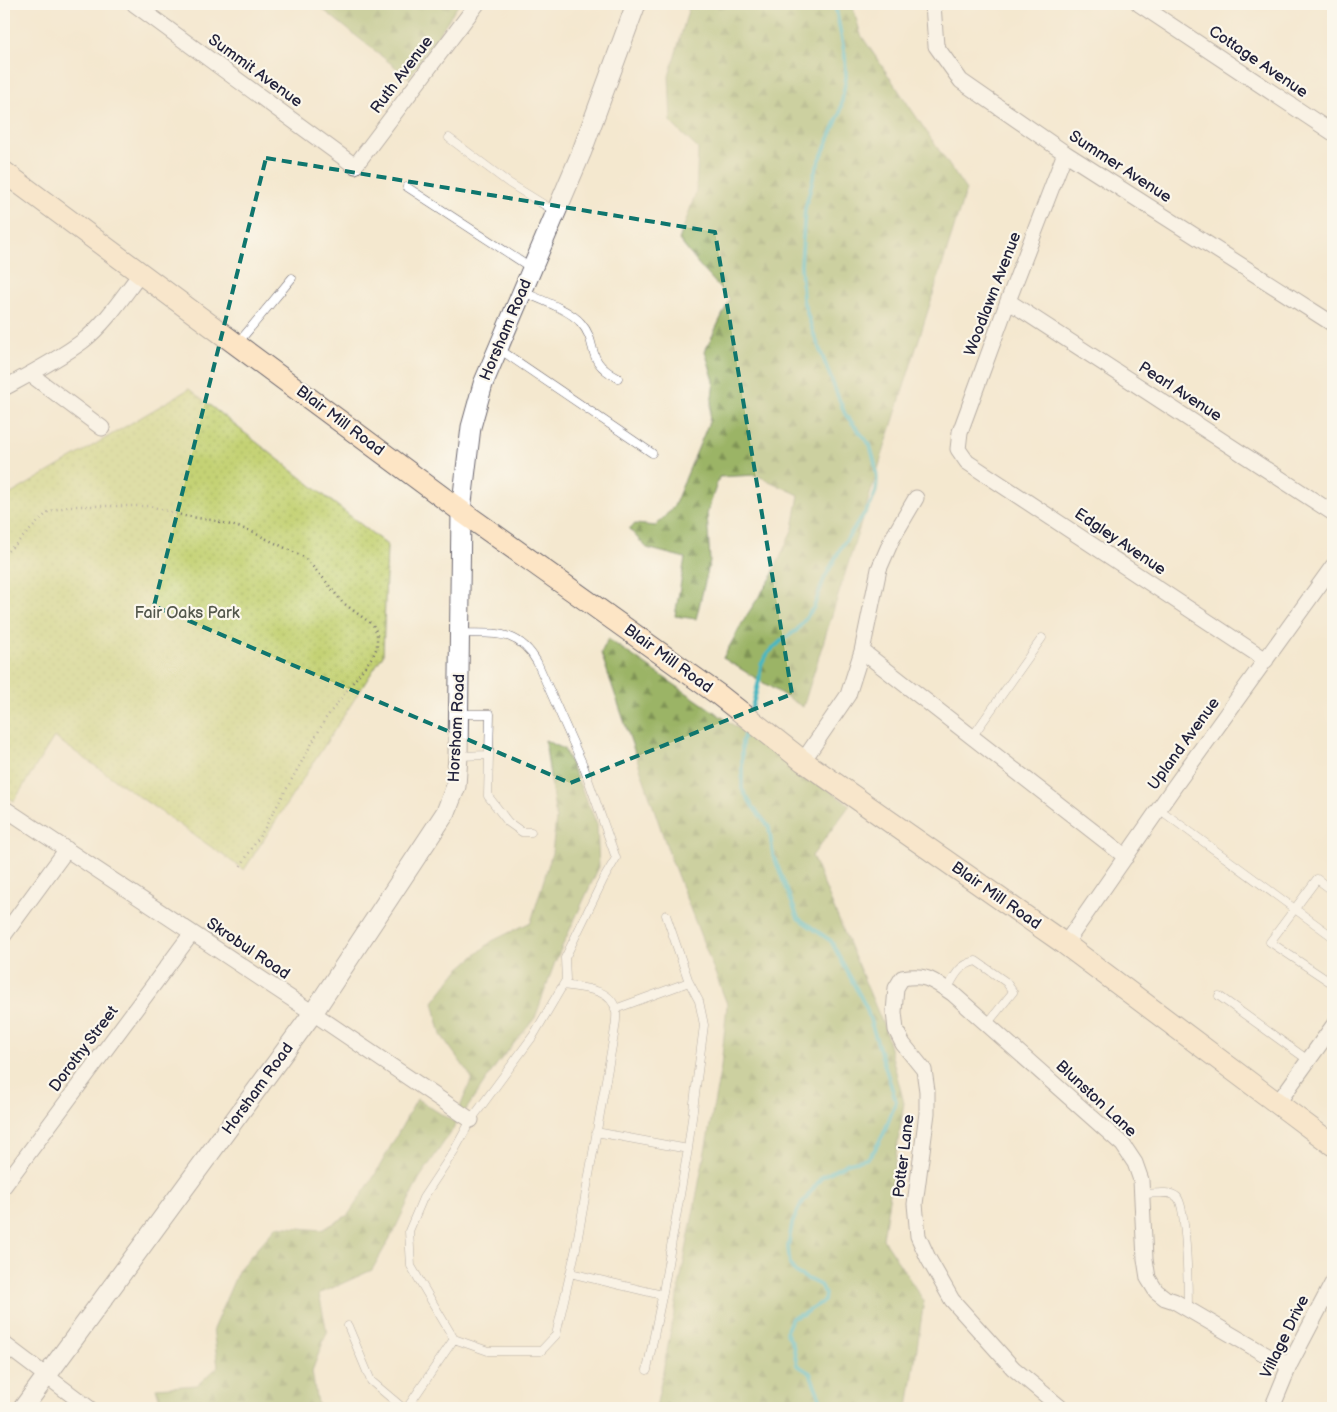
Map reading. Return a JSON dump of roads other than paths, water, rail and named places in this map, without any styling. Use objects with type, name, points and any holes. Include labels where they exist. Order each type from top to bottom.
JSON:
[{"type":"main road","name":"Blair Mill Road","points":[[4,172],[461,511],[719,696],[803,761],[1065,944],[1333,1145]]},
{"type":"street","name":"Summit Avenue","points":[[134,4],[355,166]]},
{"type":"street","name":"Ruth Avenue","points":[[355,166],[477,4]]},
{"type":"street","name":"Horsham Road","points":[[23,1408],[313,1013],[446,812],[456,786],[458,756],[461,511],[471,427],[483,384],[497,348],[582,151],[636,4]]},
{"type":"street","name":"Summer Avenue","points":[[934,4],[936,46],[961,81],[1065,153],[1333,324]]},
{"type":"street","name":"Cottage Avenue","points":[[1139,4],[1333,133]]},
{"type":"street","name":"Woodlawn Avenue","points":[[958,449],[960,432],[1065,153]]},
{"type":"street","points":[[4,388],[84,341],[102,323],[140,273]]},
{"type":"street","name":"Pearl Avenue","points":[[1008,301],[1333,513]]},
{"type":"street","points":[[30,374],[102,428]]},
{"type":"street","name":"Edgley Avenue","points":[[958,449],[967,462],[1266,660]]},
{"type":"street","points":[[803,761],[848,695],[862,651],[879,569],[892,539],[916,498]]},
{"type":"street","name":"Upland Avenue","points":[[1065,944],[1333,566]]},
{"type":"street","points":[[862,651],[1126,858]]},
{"type":"street","name":"Skrobul Road","points":[[4,808],[471,1120]]},
{"type":"street","points":[[4,935],[67,849]]},
{"type":"street","name":"Dorothy Street","points":[[4,1186],[192,932]]},
{"type":"street","name":"Potter Lane","points":[[949,991],[926,977],[913,976],[902,978],[896,988],[894,1012],[896,1030],[903,1044],[924,1070],[927,1091],[927,1113],[915,1204],[918,1236],[952,1300],[1013,1368],[1061,1408]]},
{"type":"street","name":"Blunston Lane","points":[[949,991],[1123,1145],[1135,1163],[1142,1180],[1145,1259],[1148,1278],[1156,1291],[1165,1298],[1174,1301],[1273,1359],[1290,1364]]},
{"type":"street","points":[[1277,1104],[1333,1026]]},
{"type":"street","name":"Village Drive","points":[[1272,1408],[1290,1364],[1333,1282]]},
{"type":"street","points":[[4,1344],[90,1408]]},
{"type":"lane","points":[[448,138],[509,183],[556,212]]},
{"type":"lane","points":[[407,186],[532,268]]},
{"type":"lane","points":[[236,344],[292,278]]},
{"type":"lane","points":[[521,292],[554,306],[580,321],[587,334],[596,361],[603,370],[618,378]]},
{"type":"lane","points":[[497,348],[652,453]]},
{"type":"lane","points":[[460,634],[506,635],[520,641],[530,649],[583,765],[616,858],[603,880],[565,958],[566,980],[563,985],[533,1036],[471,1120],[454,1152],[423,1198],[409,1231],[411,1266],[454,1339],[488,1351],[541,1351],[556,1335],[576,1248],[614,1035],[615,1009],[611,1001],[602,992],[563,985]]},
{"type":"lane","points":[[972,737],[1042,638]]},
{"type":"lane","points":[[460,714],[490,714],[488,796],[508,822],[522,832],[532,832]]},
{"type":"lane","points":[[458,756],[489,755]]},
{"type":"lane","points":[[1159,809],[1333,937]]},
{"type":"lane","points":[[1333,891],[1317,879],[1270,942],[1333,984]]},
{"type":"lane","points":[[647,1370],[688,1150],[704,1026],[699,1001],[689,982],[666,916]]},
{"type":"lane","points":[[949,991],[954,977],[965,963],[976,961],[1006,982],[1013,992],[987,1024]]},
{"type":"lane","points":[[615,1009],[689,982]]},
{"type":"lane","points":[[1219,996],[1308,1060]]},
{"type":"lane","points":[[596,1132],[688,1150]]},
{"type":"lane","points":[[1143,1194],[1168,1193],[1177,1197],[1181,1203],[1184,1218],[1188,1310]]},
{"type":"lane","points":[[570,1273],[662,1295]]},
{"type":"lane","points":[[348,1326],[371,1381],[403,1408]]},
{"type":"lane","points":[[407,1408],[454,1339]]},
{"type":"waterway","points":[[751,711],[761,665],[768,653],[797,630],[814,607],[824,579],[842,546],[871,504],[876,491],[877,479],[870,445],[845,414],[813,332],[803,300],[801,265],[805,209],[815,171],[840,113],[846,77],[845,56],[835,4]]},
{"type":"waterway","points":[[747,725],[742,742],[742,789],[769,827],[773,855],[798,918],[831,941],[866,1007],[896,1101],[884,1133],[874,1151],[866,1159],[848,1163],[822,1177],[800,1206],[792,1224],[788,1247],[790,1265],[796,1273],[820,1285],[825,1294],[824,1301],[803,1314],[792,1318],[786,1332],[793,1345],[797,1365],[810,1373],[824,1408]]},
{"type":"park label","name":"Fair Oaks Park","points":[[187,613]]}]
